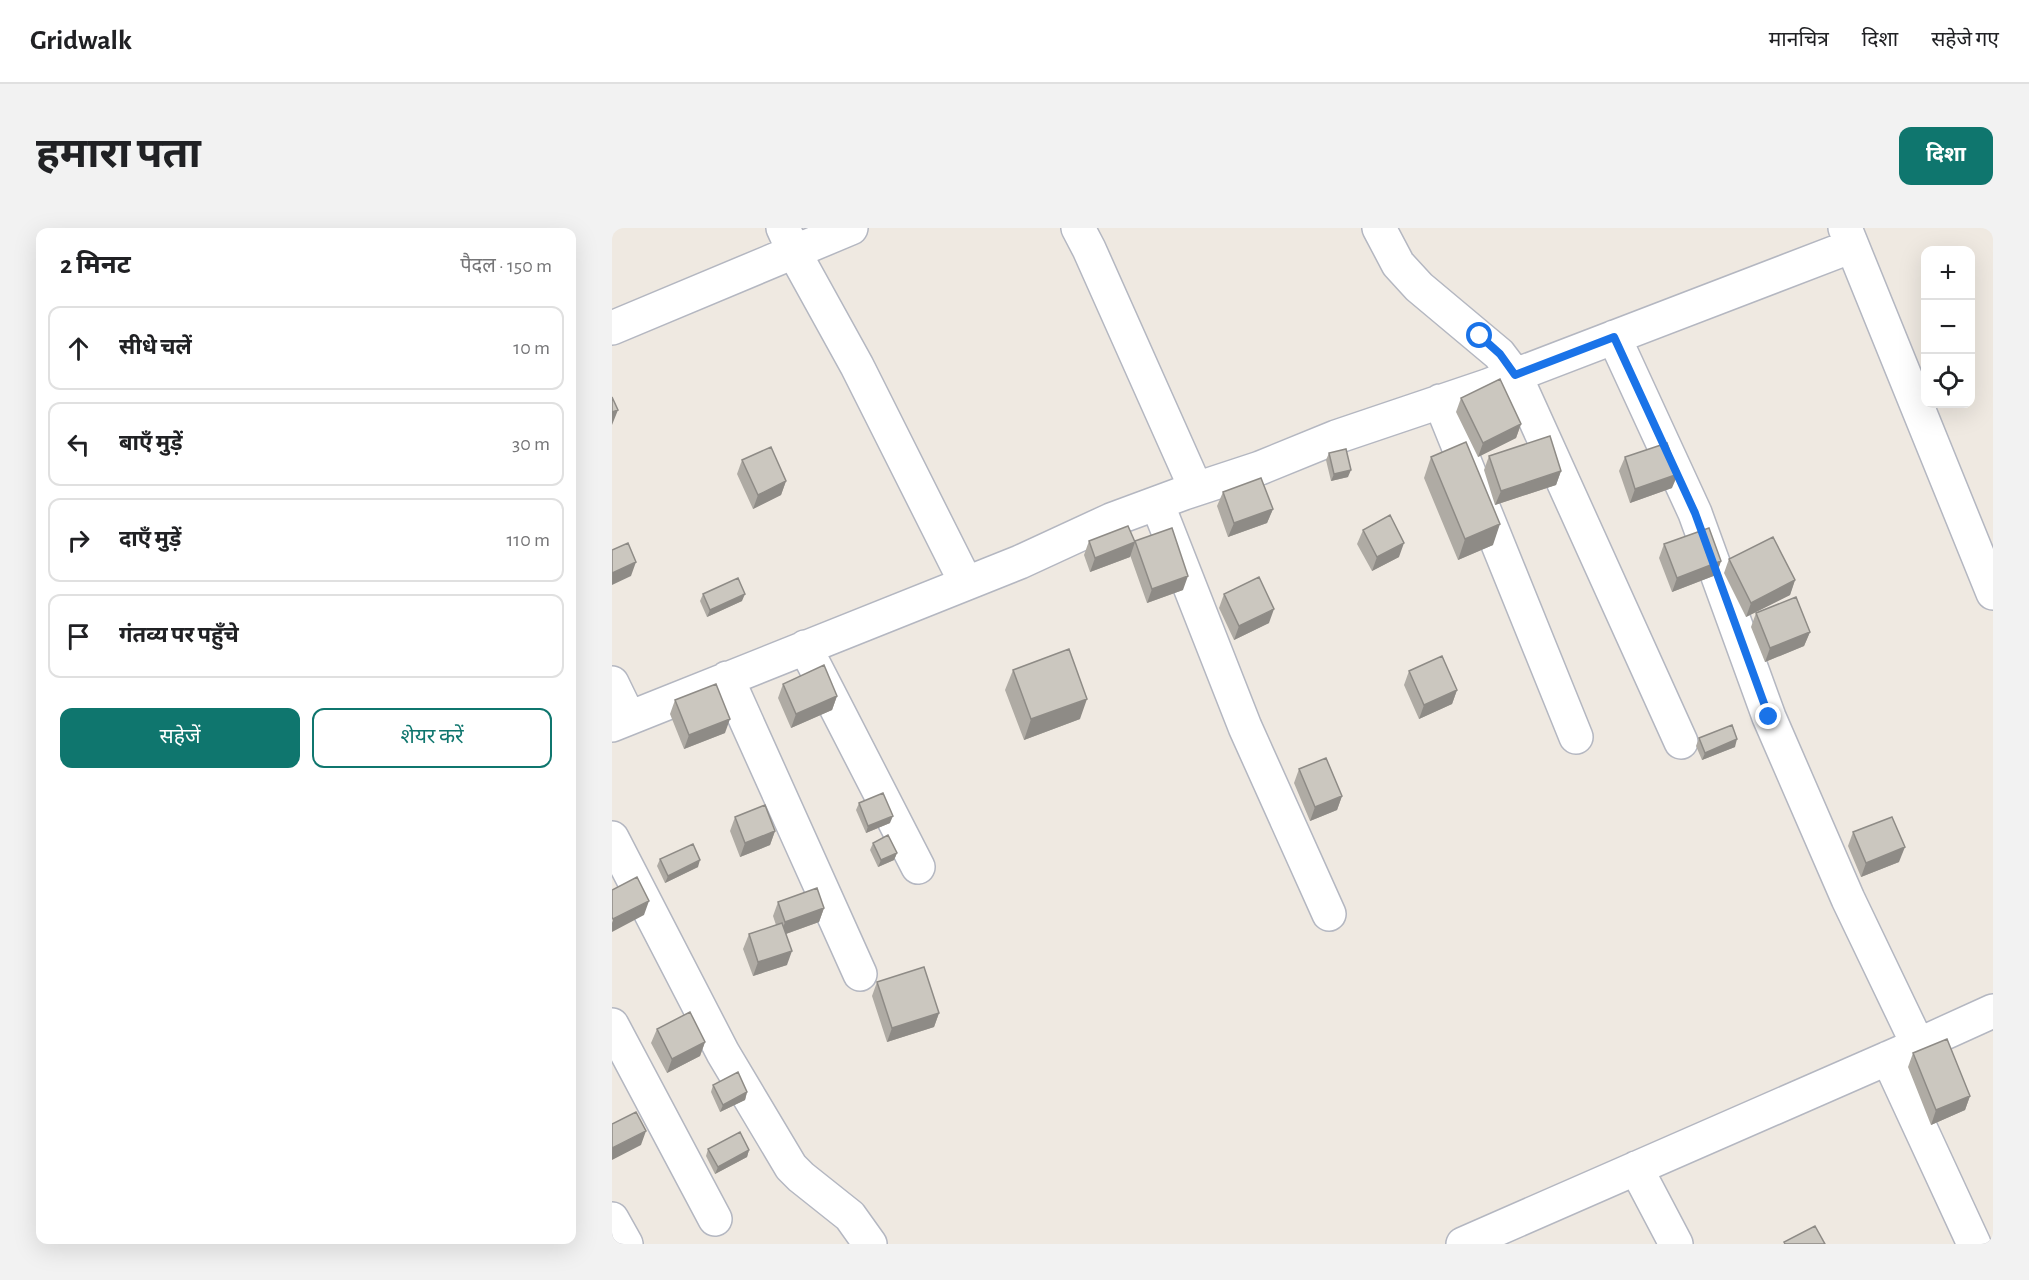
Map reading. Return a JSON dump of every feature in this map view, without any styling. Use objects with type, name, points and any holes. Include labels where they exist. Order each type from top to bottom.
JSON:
[{"type":"street","points":[[612,328],[789,240],[851,228]]},
{"type":"street","points":[[1078,228],[1196,489]]},
{"type":"street","points":[[1379,228],[1398,264],[1419,287],[1500,354],[1515,375],[1681,742]]},
{"type":"street","points":[[612,683],[621,721],[1020,562],[1111,520],[1260,468],[1336,436],[1515,375],[1614,337],[1848,237],[1993,593]]},
{"type":"street","points":[[789,240],[857,366],[966,583]]},
{"type":"street","points":[[1614,337],[1695,513],[1769,717],[1848,899],[1918,1045]]},
{"type":"street","points":[[1440,401],[1576,737]]},
{"type":"street","points":[[1157,503],[1245,727],[1329,914]]},
{"type":"street","points":[[805,647],[918,867]]},
{"type":"street","points":[[728,678],[860,974]]},
{"type":"street","points":[[612,838],[723,1053],[791,1167],[850,1216],[870,1244]]},
{"type":"street","points":[[1463,1244],[1993,1011]]},
{"type":"street","points":[[612,1025],[715,1219]]},
{"type":"street","points":[[1888,1058],[1974,1244]]},
{"type":"street","points":[[1636,1168],[1676,1244]]},
{"type":"street","points":[[612,1219],[626,1244]]},
{"type":"building","points":[[1500,379],[1521,424],[1483,443],[1461,398]]},
{"type":"building","points":[[612,397],[618,410],[612,412]]},
{"type":"building","points":[[1550,436],[1561,471],[1501,491],[1489,456]]},
{"type":"building","points":[[1466,442],[1500,524],[1465,539],[1431,457]]},
{"type":"building","points":[[1667,443],[1678,474],[1635,489],[1625,457]]},
{"type":"building","points":[[771,447],[786,481],[758,495],[742,460]]},
{"type":"building","points":[[1346,449],[1351,470],[1334,474],[1329,453]]},
{"type":"building","points":[[1261,478],[1273,509],[1234,523],[1223,492]]},
{"type":"building","points":[[1390,515],[1404,543],[1377,557],[1363,530]]},
{"type":"building","points":[[1128,526],[1135,542],[1095,558],[1089,541]]},
{"type":"building","points":[[1172,528],[1188,576],[1152,589],[1135,541]]},
{"type":"building","points":[[1709,528],[1721,561],[1677,578],[1664,544]]},
{"type":"building","points":[[1773,537],[1795,580],[1751,603],[1729,559]]},
{"type":"building","points":[[628,543],[636,562],[612,573],[612,550]]},
{"type":"building","points":[[1259,577],[1274,609],[1239,626],[1224,594]]},
{"type":"building","points":[[738,578],[745,594],[710,610],[703,594]]},
{"type":"building","points":[[1796,597],[1810,632],[1770,648],[1756,613]]},
{"type":"building","points":[[1069,649],[1087,699],[1031,719],[1013,670]]},
{"type":"building","points":[[1442,656],[1457,690],[1424,705],[1409,671]]},
{"type":"building","points":[[824,665],[837,696],[796,714],[783,684]]},
{"type":"building","points":[[716,684],[730,719],[689,735],[675,700]]},
{"type":"building","points":[[1732,725],[1737,739],[1705,753],[1699,738]]},
{"type":"building","points":[[1326,758],[1342,796],[1315,807],[1299,769]]},
{"type":"building","points":[[883,793],[893,816],[868,826],[859,803]]},
{"type":"building","points":[[765,805],[775,831],[745,843],[735,817]]},
{"type":"building","points":[[1892,817],[1905,847],[1866,863],[1853,832]]},
{"type":"building","points":[[888,835],[897,853],[881,860],[873,843]]},
{"type":"building","points":[[693,844],[700,860],[668,876],[660,859]]},
{"type":"building","points":[[637,877],[649,901],[613,919],[612,890]]},
{"type":"building","points":[[817,888],[824,908],[785,922],[778,902]]},
{"type":"building","points":[[782,923],[792,951],[758,962],[749,934]]},
{"type":"building","points":[[924,967],[939,1013],[892,1028],[877,982]]},
{"type":"building","points":[[690,1012],[705,1042],[672,1059],[657,1029]]},
{"type":"building","points":[[1947,1039],[1970,1096],[1936,1110],[1913,1053]]},
{"type":"building","points":[[738,1072],[747,1092],[723,1105],[713,1085]]},
{"type":"building","points":[[636,1112],[646,1131],[612,1148],[612,1124]]},
{"type":"building","points":[[740,1132],[749,1150],[718,1167],[708,1149]]},
{"type":"building","points":[[1815,1226],[1825,1244],[1785,1244],[1784,1242]]},
{"type":"route","points":[[1480,336],[1500,354],[1515,375],[1614,337],[1695,513],[1769,717]]}]
